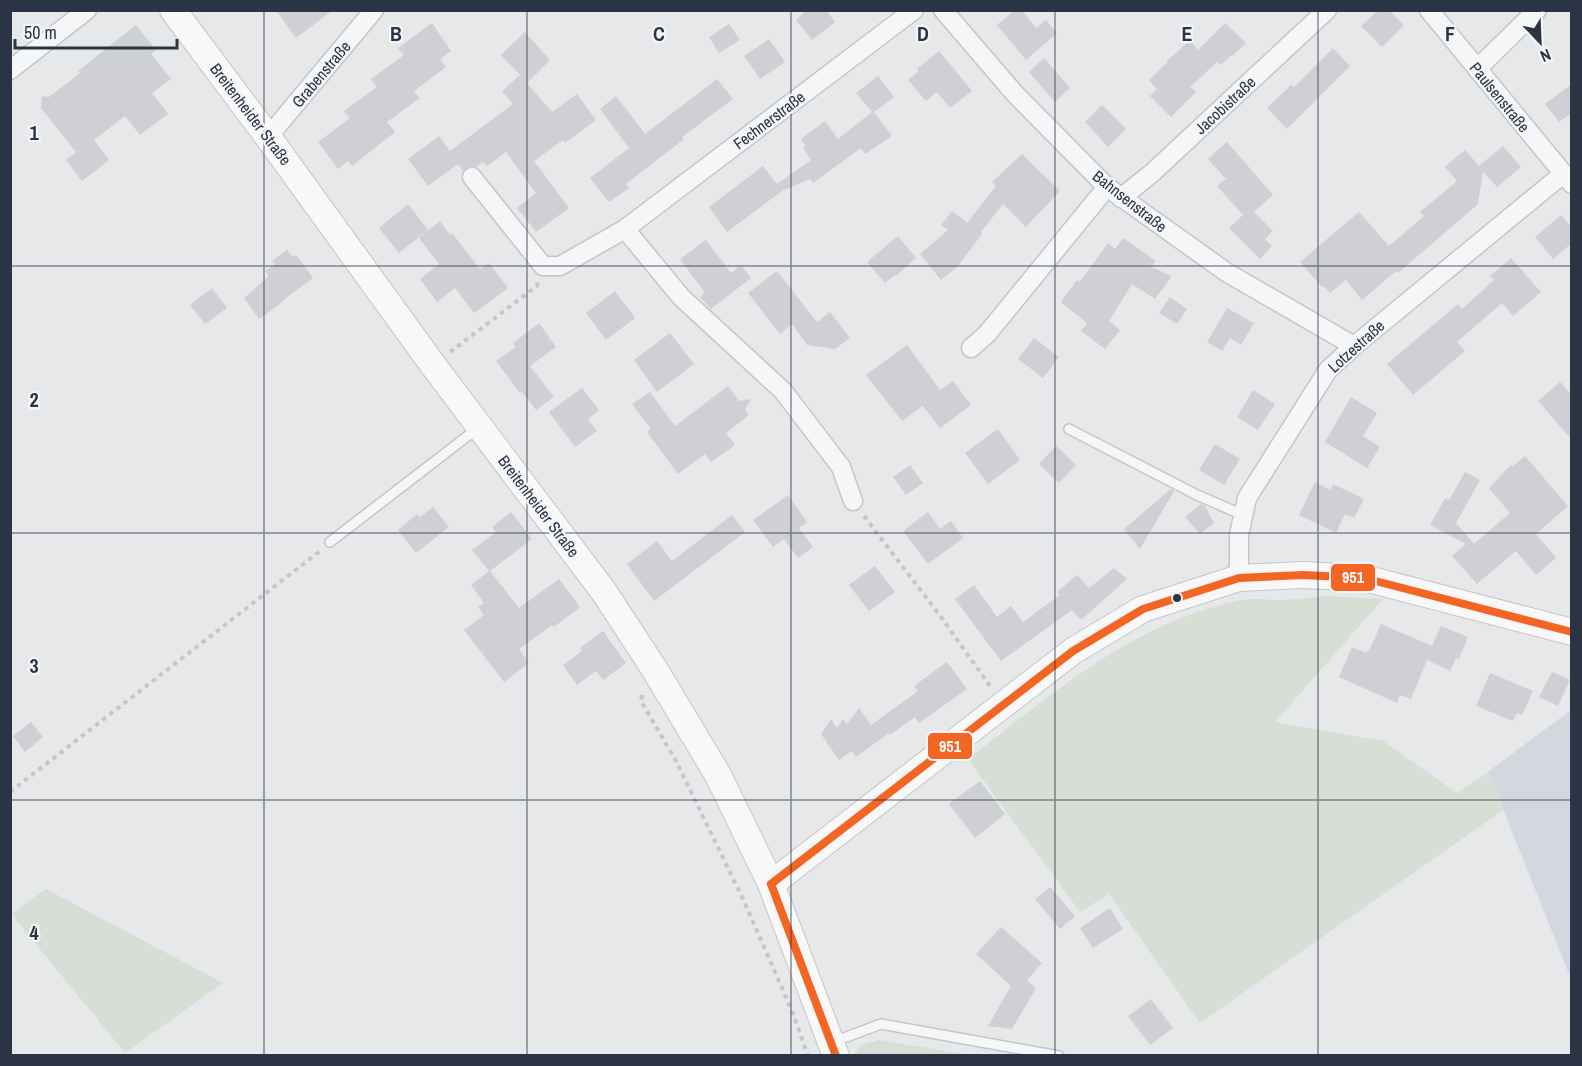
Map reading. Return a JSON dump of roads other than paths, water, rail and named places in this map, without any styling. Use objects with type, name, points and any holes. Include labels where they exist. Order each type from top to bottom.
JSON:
[{"type":"street","points":[[10,70],[87,10]]},
{"type":"street","name":"Breitenheider Straße","points":[[173,10],[433,365],[604,592],[655,670],[718,774],[771,884],[834,1049]]},
{"type":"street","name":"Grabenstraße","points":[[268,137],[374,10]]},
{"type":"street","name":"Fechnerstraße","points":[[472,177],[543,266],[560,266],[625,229],[914,10]]},
{"type":"street","name":"Bahnsenstraße","points":[[943,10],[1015,94],[1114,193],[1226,272],[1354,346]]},
{"type":"street","name":"Jacobistraße","points":[[971,348],[987,334],[1114,193],[1152,173],[1327,10]]},
{"type":"street","name":"Paulsenstraße","points":[[1429,10],[1567,179]]},
{"type":"street","points":[[1477,69],[1537,10]]},
{"type":"street","name":"Lotzestraße","points":[[1239,578],[1239,535],[1247,498],[1328,370],[1354,346],[1567,179]]},
{"type":"street","points":[[625,229],[681,297],[783,391],[841,467],[853,501]]},
{"type":"street","points":[[771,884],[1073,651],[1143,609],[1239,578],[1303,575],[1364,578],[1572,632]]},
{"type":"lane","points":[[330,542],[480,427]]},
{"type":"lane","points":[[1069,429],[1197,495],[1243,515]]},
{"type":"lane","name":"Breitenheider Straße","points":[[834,1049],[881,1024],[1059,1056]]}]
